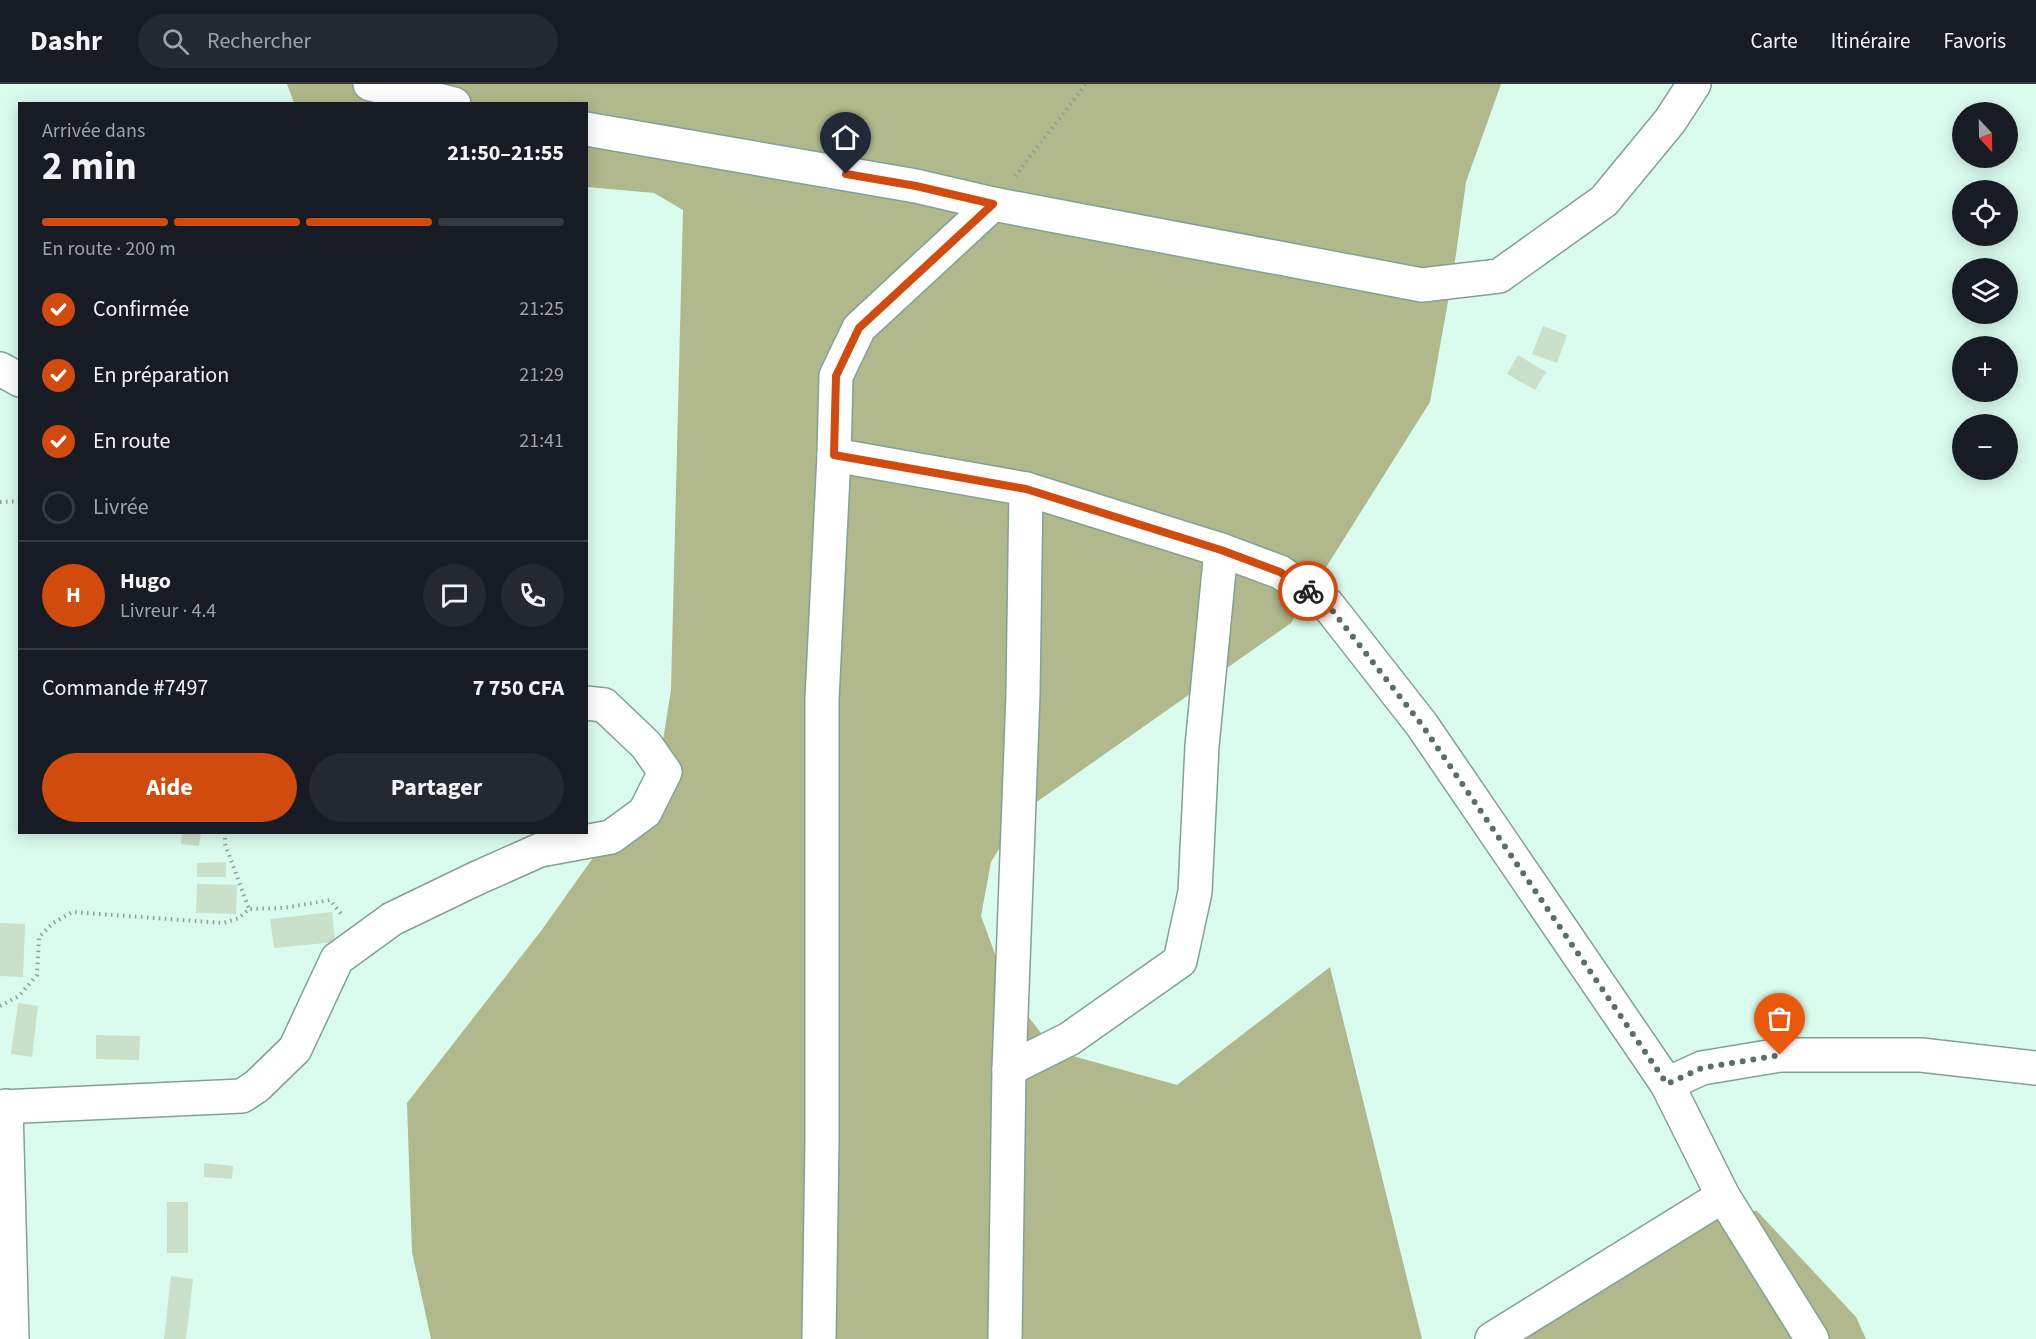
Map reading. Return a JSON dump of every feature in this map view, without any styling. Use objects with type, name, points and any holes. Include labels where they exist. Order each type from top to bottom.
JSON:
[{"type":"street","points":[[370,84],[446,102]]},
{"type":"street","points":[[588,129],[916,186],[993,204],[1422,285],[1499,276],[1604,201],[1670,121],[1694,84]]},
{"type":"street","points":[[819,1339],[822,1142],[822,699],[836,376],[859,328],[993,204]]},
{"type":"street","points":[[0,369],[18,379]]},
{"type":"street","points":[[834,455],[1026,489],[1221,550],[1280,572],[1328,605],[1422,725],[1667,1084],[1723,1196],[1812,1339]]},
{"type":"street","points":[[1005,1339],[1009,1069],[1023,706],[1026,489]]},
{"type":"street","points":[[1009,1069],[1069,1038],[1180,961],[1195,892],[1202,746],[1221,550]]},
{"type":"street","points":[[12,1339],[3,1107],[242,1096],[257,1086],[295,1049],[337,959],[392,919],[540,850],[611,837],[645,812],[665,772],[646,745],[603,705],[588,703]]},
{"type":"street","points":[[1667,1084],[1702,1068],[1780,1055],[1921,1055],[2036,1068]]},
{"type":"street","points":[[1492,1339],[1723,1196]]},
{"type":"path","points":[[993,204],[1086,84]]},
{"type":"path","points":[[0,502],[18,501]]},
{"type":"path","points":[[225,834],[225,844],[249,909]]},
{"type":"path","points":[[0,1006],[19,996],[37,975],[39,937],[53,923],[72,912],[223,923],[239,918],[249,909],[283,908],[330,900],[341,915],[354,947]]},
{"type":"green space","points":[[287,84],[1501,84],[1466,182],[1454,268],[1430,402],[1291,623],[1021,813],[991,862],[981,916],[1009,992],[1055,1051],[1177,1085],[1330,967],[1422,1339],[431,1339],[412,1252],[407,1103],[541,931],[659,765],[671,690],[683,210],[654,193],[588,187],[588,102],[294,102]]},
{"type":"green space","points":[[1757,1211],[1856,1317],[1866,1339],[1494,1339],[1673,1212]]},
{"type":"building","points":[[1543,326],[1567,335],[1557,363],[1532,354]]},
{"type":"building","points":[[1518,355],[1546,372],[1535,390],[1507,374]]},
{"type":"building","points":[[182,834],[201,834],[199,846],[181,844]]},
{"type":"building","points":[[226,862],[226,877],[197,877],[197,863]]},
{"type":"building","points":[[197,884],[237,885],[236,914],[196,913]]},
{"type":"building","points":[[332,912],[335,942],[274,948],[270,919]]},
{"type":"building","points":[[0,923],[25,924],[23,977],[0,976]]},
{"type":"building","points":[[18,1003],[38,1006],[32,1057],[11,1054]]},
{"type":"building","points":[[96,1035],[140,1036],[139,1060],[96,1059]]},
{"type":"building","points":[[204,1163],[233,1166],[232,1179],[204,1177]]},
{"type":"building","points":[[167,1202],[188,1202],[188,1253],[167,1253]]},
{"type":"building","points":[[171,1276],[193,1279],[186,1339],[164,1339]]},
{"type":"way so far","points":[[1308,591],[1328,605],[1422,725],[1667,1084],[1702,1068],[1780,1055]]},
{"type":"route","points":[[846,174],[916,186],[993,204],[859,328],[836,376],[834,455],[1026,489],[1221,550],[1280,572],[1308,591]]}]
